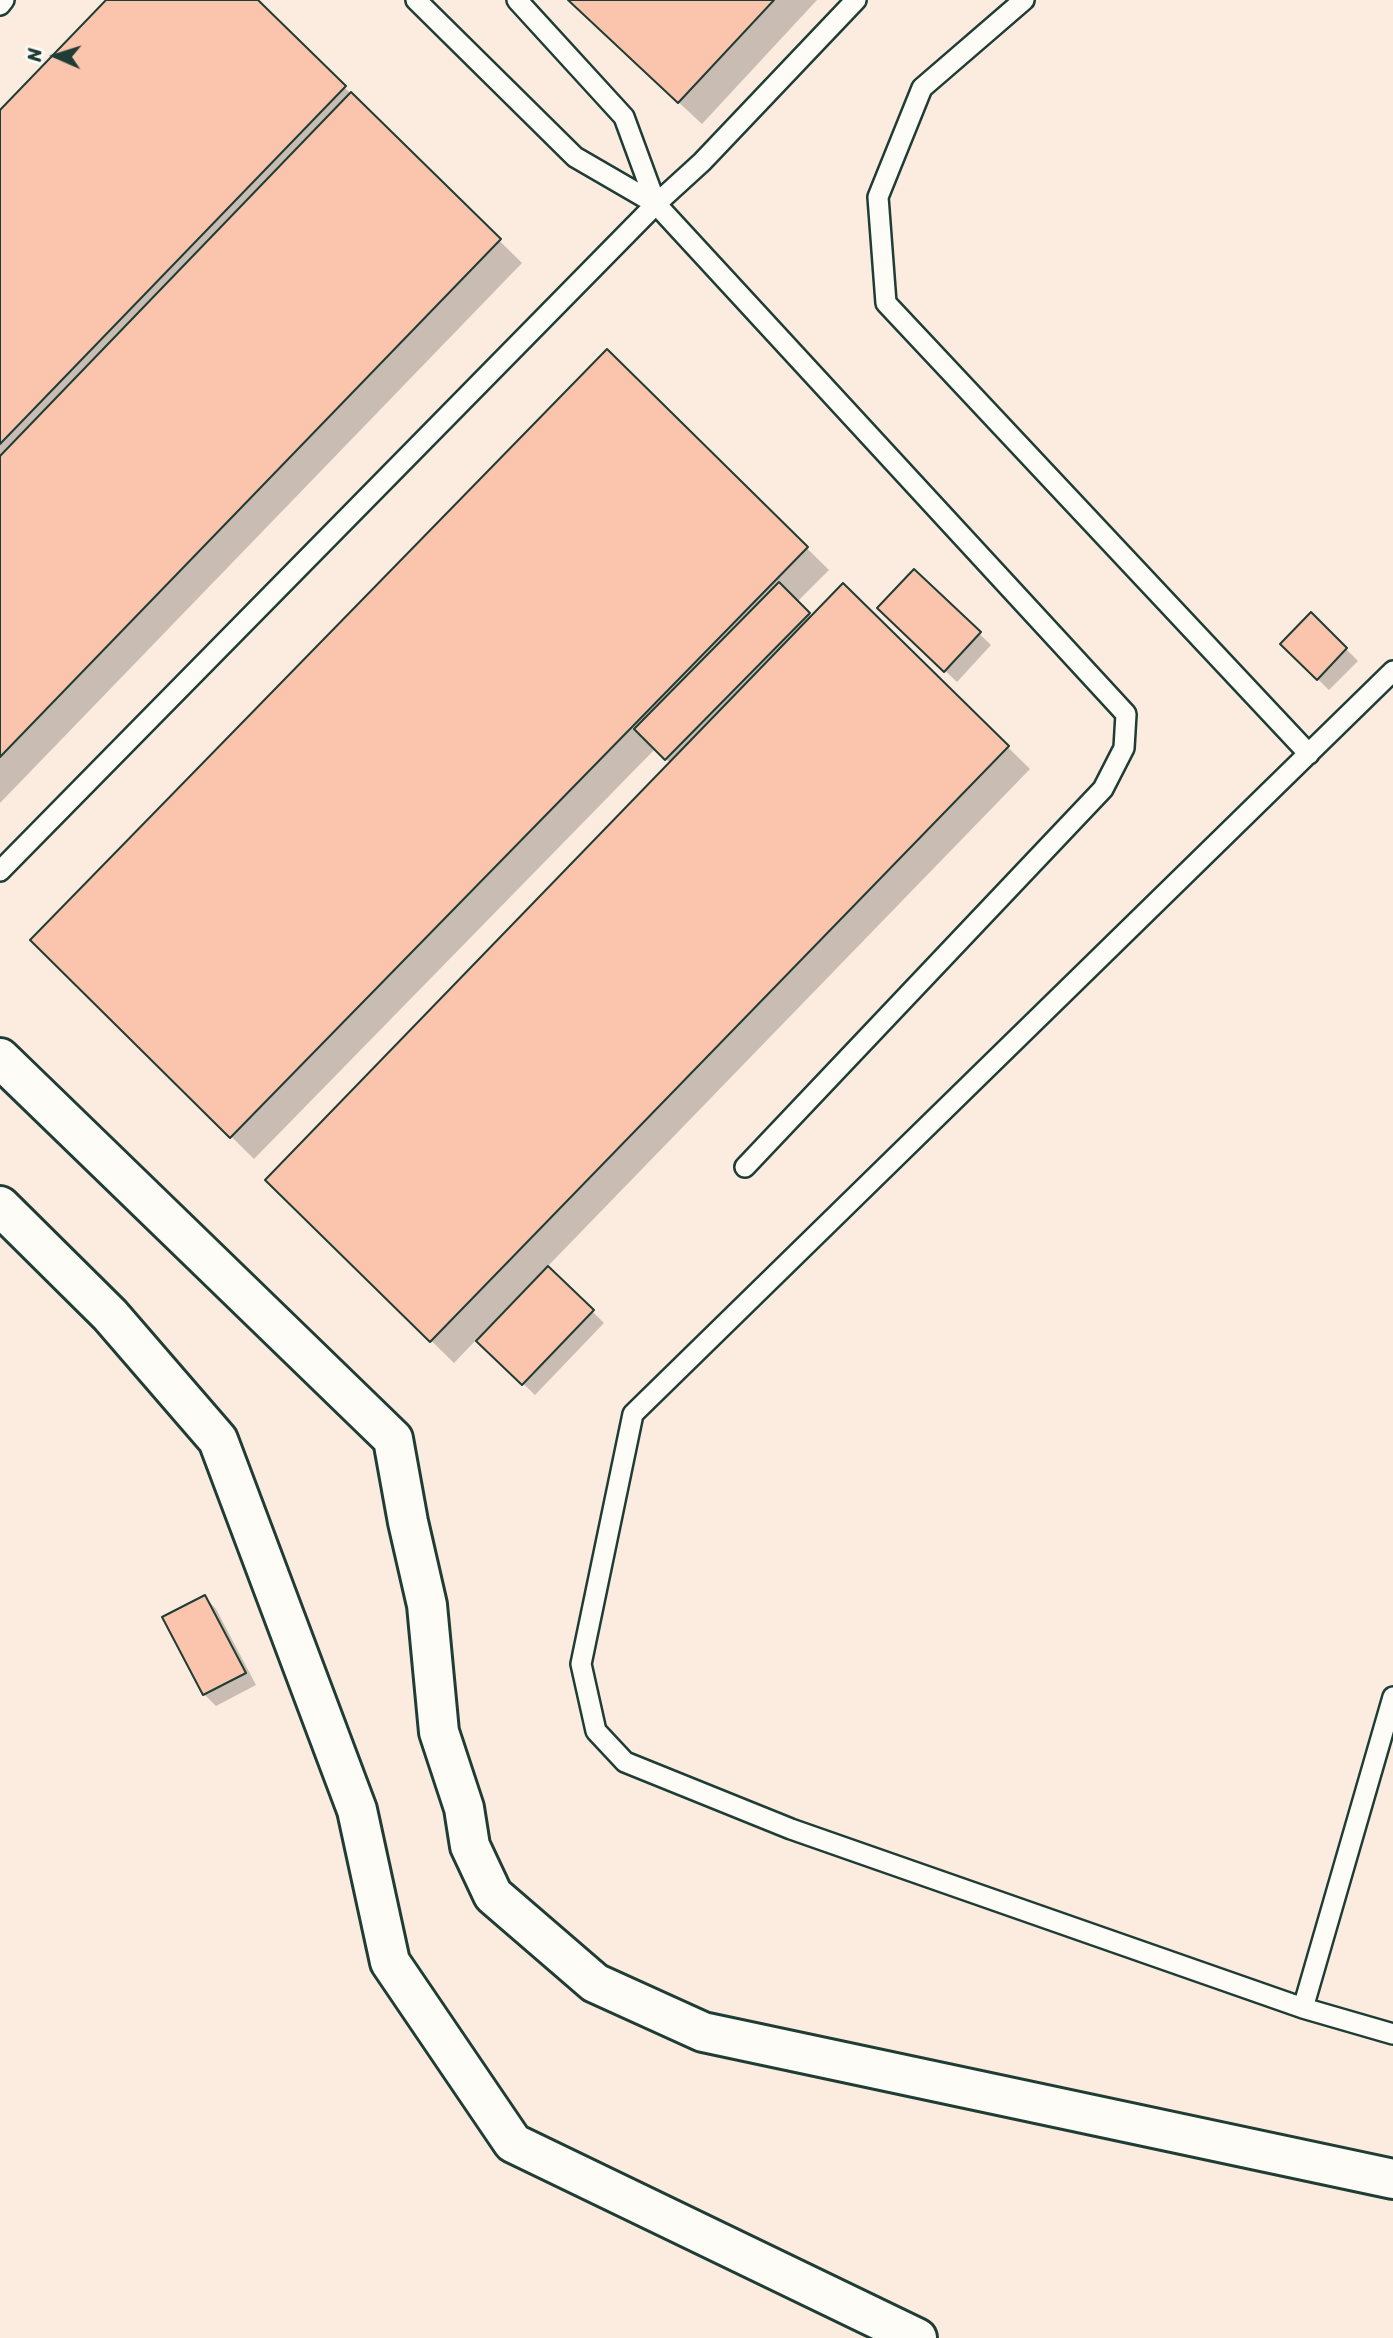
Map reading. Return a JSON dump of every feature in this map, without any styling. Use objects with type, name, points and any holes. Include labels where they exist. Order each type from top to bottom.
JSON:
[{"type":"street","points":[[0,1058],[393,1439],[427,1605],[439,1732],[464,1808],[470,1846],[493,1895],[595,1983],[703,2032],[1393,2179]]},
{"type":"street","points":[[0,1206],[110,1315],[218,1440],[357,1810],[390,1962],[513,2143],[917,2338]]},
{"type":"lane","points":[[0,5],[4,0]]},
{"type":"lane","points":[[416,0],[575,157],[656,204],[1126,714],[1124,748],[1103,789],[745,1167]]},
{"type":"lane","points":[[517,0],[624,117],[656,204]]},
{"type":"lane","points":[[0,871],[656,204],[702,162],[856,0]]},
{"type":"lane","points":[[1024,0],[922,88],[878,197],[886,303],[1309,754]]},
{"type":"lane","points":[[1393,671],[634,1414],[581,1664],[596,1731],[625,1762],[791,1829],[1303,2008],[1393,2034]]},
{"type":"lane","points":[[1303,2008],[1393,1697]]},
{"type":"shaded area","points":[[0,0],[1393,0],[1393,2338],[0,2338]]},
{"type":"building","points":[[106,0],[258,0],[346,86],[0,444],[0,110]]},
{"type":"building","points":[[568,0],[774,0],[678,103]]},
{"type":"building","points":[[351,92],[501,239],[0,757],[0,456]]},
{"type":"building","points":[[607,349],[808,547],[230,1138],[30,940]]},
{"type":"building","points":[[914,569],[981,632],[944,672],[877,608]]},
{"type":"building","points":[[779,582],[810,613],[665,760],[634,729]]},
{"type":"building","points":[[843,583],[1009,746],[430,1342],[265,1180]]},
{"type":"building","points":[[1311,612],[1347,648],[1317,680],[1280,644]]},
{"type":"building","points":[[548,1266],[594,1310],[522,1385],[476,1341]]},
{"type":"building","points":[[205,1595],[246,1673],[203,1695],[162,1617]]}]
